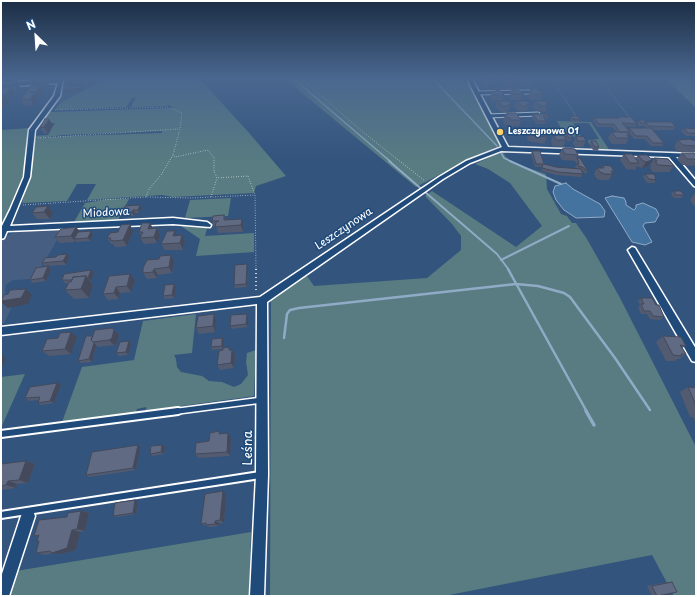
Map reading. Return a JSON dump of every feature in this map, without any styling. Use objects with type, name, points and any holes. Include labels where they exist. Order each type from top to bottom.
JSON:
[{"type":"street","points":[[3,232],[27,177],[32,130],[50,107]]},
{"type":"street","points":[[483,107],[506,149]]},
{"type":"street","name":"Leszczynowa","points":[[1,331],[259,300],[429,186],[474,159],[492,152],[506,149],[696,156]]},
{"type":"street","points":[[671,155],[696,185]]},
{"type":"street","name":"Miodowa","points":[[3,232],[173,221],[207,225]]},
{"type":"street","points":[[632,250],[696,358]]},
{"type":"street","name":"Leśna","points":[[257,596],[262,475],[262,400],[259,300]]},
{"type":"street","points":[[2,596],[28,516]]},
{"type":"lane","points":[[488,116],[542,114]]},
{"type":"lane","points":[[1,434],[262,400]]},
{"type":"lane","points":[[1,515],[262,475]]},
{"type":"path","points":[[332,107],[429,186]]},
{"type":"path","points":[[571,107],[578,118]]},
{"type":"path","points":[[621,107],[630,119]]},
{"type":"path","points":[[47,111],[167,108],[175,109],[182,113],[180,129],[173,156],[161,175],[155,180],[149,189],[146,197]]},
{"type":"path","points":[[30,141],[57,136],[160,132],[180,129]]},
{"type":"path","points":[[173,156],[182,156],[208,150],[214,158],[214,171],[217,178],[211,197]]},
{"type":"path","points":[[217,178],[248,176],[255,195],[259,300]]},
{"type":"path","points":[[15,206],[91,202],[146,197],[255,195]]},
{"type":"shaded area","points":[[566,183],[573,189],[600,204],[605,211],[604,217],[576,218],[564,210],[556,200],[553,192],[555,186]]},
{"type":"shaded area","points":[[612,196],[624,198],[626,205],[634,210],[636,205],[643,203],[656,209],[659,215],[655,222],[645,223],[643,226],[652,242],[645,245],[632,242],[605,198]]},
{"type":"shaded area","points":[[64,229],[40,269],[32,279],[13,280],[6,285],[5,290],[8,307],[12,307],[4,323],[1,324],[1,243],[5,236],[19,231]]},
{"type":"green space","points":[[57,107],[126,107],[126,107],[55,110]]},
{"type":"green space","points":[[171,107],[225,107],[286,176],[256,186],[254,193],[173,197],[162,195],[87,200],[96,184],[77,184],[67,201],[22,203],[30,171],[31,141],[39,138],[32,139],[32,136],[48,135],[55,123],[38,124],[47,113],[50,112],[173,108]],"holes":[[[162,131],[162,133],[41,138],[63,135]]]},
{"type":"green space","points":[[319,107],[480,107],[501,145],[473,157],[416,187]]},
{"type":"green space","points":[[557,121],[591,122],[610,151],[598,151],[594,145],[589,144],[589,140],[599,139],[589,123],[573,123],[581,137],[565,136]]},
{"type":"green space","points":[[30,128],[27,134],[27,160],[24,175],[1,228],[1,130]]},
{"type":"green space","points":[[504,153],[505,156],[514,163],[546,174],[547,189],[561,214],[567,216],[572,223],[576,223],[587,239],[619,296],[696,447],[696,596],[674,596],[652,555],[444,596],[270,596],[271,300],[307,276],[314,286],[427,278],[461,250],[461,236],[452,224],[425,196],[432,191],[516,247],[542,226],[510,183],[488,169],[475,164],[496,154]]},
{"type":"green space","points":[[231,198],[228,216],[185,218],[190,200]]},
{"type":"green space","points":[[109,199],[129,199],[118,220],[74,222],[85,203]]},
{"type":"green space","points":[[181,226],[207,228],[205,236],[254,233],[254,252],[196,256],[200,239]]},
{"type":"green space","points":[[196,314],[192,353],[174,355],[177,367],[181,372],[202,376],[209,381],[222,382],[234,387],[241,384],[248,375],[246,362],[247,353],[256,350],[254,396],[146,411],[146,407],[137,409],[136,412],[62,422],[82,367],[134,360],[143,321]]},
{"type":"green space","points":[[25,374],[1,428],[1,377]]},
{"type":"green space","points":[[251,532],[249,596],[8,596],[16,571]]},
{"type":"building","points":[[507,113],[516,113],[521,120],[511,120],[510,118],[507,118],[505,115],[508,115]]},
{"type":"building","points":[[533,114],[547,114],[549,116],[543,116],[546,121],[538,121]]},
{"type":"building","points":[[571,116],[578,116],[580,119],[573,119]]},
{"type":"building","points":[[618,117],[631,117],[637,124],[622,123],[630,132],[620,132],[614,124],[599,124],[594,118],[619,118]]},
{"type":"building","points":[[45,119],[49,119],[44,127],[40,128]]},
{"type":"building","points":[[639,120],[644,120],[646,123],[641,123]]},
{"type":"building","points":[[645,122],[671,122],[676,127],[649,126]]},
{"type":"building","points":[[629,128],[651,128],[664,143],[653,143],[647,136],[636,136]]},
{"type":"building","points":[[684,128],[696,129],[696,133],[688,133]]},
{"type":"building","points":[[534,129],[543,130],[547,137],[532,135],[529,132]]},
{"type":"building","points":[[612,132],[627,132],[629,138],[616,138]]},
{"type":"building","points":[[566,133],[570,133],[572,138],[569,138]]},
{"type":"building","points":[[554,135],[564,135],[566,140],[556,140]]},
{"type":"building","points":[[576,136],[584,137],[586,141],[578,141]]},
{"type":"building","points":[[690,139],[696,141],[696,146],[683,145],[678,140]]},
{"type":"building","points":[[591,141],[596,141],[599,147],[595,147]]},
{"type":"building","points":[[562,149],[575,149],[578,155],[565,154]]},
{"type":"building","points":[[532,151],[540,151],[544,164],[556,167],[581,169],[583,174],[558,172],[542,168],[543,164],[536,164]]},
{"type":"building","points":[[682,153],[694,153],[696,159],[687,159]]},
{"type":"building","points":[[624,154],[632,154],[639,163],[630,163]]},
{"type":"building","points":[[638,155],[647,155],[652,160],[646,162]]},
{"type":"building","points":[[577,158],[580,158],[588,171],[578,166],[577,164],[579,164],[579,162]]},
{"type":"building","points":[[655,158],[668,159],[674,166],[658,165]]},
{"type":"building","points":[[603,165],[611,166],[614,171],[611,171],[613,174],[605,174],[600,172],[597,168],[604,168]]},
{"type":"building","points":[[645,174],[654,174],[656,180],[649,179]]},
{"type":"building","points":[[674,191],[681,191],[684,195],[676,195]]},
{"type":"building","points":[[140,205],[138,210],[122,213],[125,206]]},
{"type":"building","points":[[48,206],[44,212],[32,213],[36,207]]},
{"type":"building","points":[[224,215],[224,220],[242,219],[241,225],[215,227],[216,222],[219,221],[212,221],[213,216]]},
{"type":"building","points":[[142,223],[150,223],[148,229],[157,228],[154,237],[140,238],[143,232],[139,232]]},
{"type":"building","points":[[130,224],[123,240],[114,241],[110,240],[111,238],[107,238],[110,233],[118,232],[121,225]]},
{"type":"building","points":[[76,227],[71,236],[55,237],[61,229]]},
{"type":"building","points":[[91,231],[88,238],[74,239],[78,232]]},
{"type":"building","points":[[167,231],[175,231],[173,236],[182,235],[180,243],[161,244]]},
{"type":"building","points":[[67,254],[63,261],[42,263],[45,258]]},
{"type":"building","points":[[171,255],[169,267],[154,269],[153,272],[143,273],[143,268],[147,260],[159,259],[160,256]]},
{"type":"building","points":[[247,264],[246,284],[234,285],[235,265]]},
{"type":"building","points":[[48,266],[43,278],[30,280],[36,268]]},
{"type":"building","points":[[91,270],[88,278],[86,276],[73,277],[72,280],[62,280],[64,274]]},
{"type":"building","points":[[130,274],[127,286],[116,287],[114,293],[103,294],[109,276]]},
{"type":"building","points":[[86,276],[81,289],[65,290],[73,277]]},
{"type":"building","points":[[174,284],[172,295],[163,296],[165,285]]},
{"type":"building","points":[[26,289],[21,298],[1,301],[4,295],[8,294],[10,290]]},
{"type":"building","points":[[641,298],[652,298],[656,305],[659,305],[664,317],[653,316],[650,311],[644,311],[641,304],[644,304]]},
{"type":"building","points":[[214,314],[213,326],[196,328],[198,316]]},
{"type":"building","points":[[247,314],[246,324],[230,326],[231,315]]},
{"type":"building","points":[[112,328],[114,330],[112,338],[109,340],[93,342],[91,340],[95,330]]},
{"type":"building","points":[[71,332],[65,349],[42,351],[47,339],[58,338],[60,333]]},
{"type":"building","points":[[86,336],[93,336],[91,340],[94,343],[89,359],[78,361]]},
{"type":"building","points":[[663,336],[681,337],[686,346],[680,345],[686,354],[681,354],[682,356],[673,355]]},
{"type":"building","points":[[222,338],[222,346],[211,347],[212,339]]},
{"type":"building","points":[[129,341],[126,352],[116,353],[120,342]]},
{"type":"building","points":[[229,347],[229,350],[232,350],[231,363],[217,365],[219,351],[223,350],[223,348]]},
{"type":"building","points":[[57,383],[50,401],[38,403],[40,397],[25,398],[30,387]]},
{"type":"building","points":[[688,387],[696,388],[696,405]]},
{"type":"building","points":[[219,431],[219,434],[228,433],[227,452],[195,454],[196,443],[209,441],[210,433]]},
{"type":"building","points":[[138,445],[133,468],[86,475],[92,452]]},
{"type":"building","points":[[162,445],[161,452],[150,454],[151,446]]},
{"type":"building","points":[[26,461],[19,480],[8,481],[6,485],[1,486],[1,464]]},
{"type":"building","points":[[223,491],[220,520],[215,521],[215,524],[201,524],[205,494]]},
{"type":"building","points":[[135,500],[133,513],[113,516],[115,503]]},
{"type":"building","points":[[81,511],[77,529],[72,530],[67,548],[52,553],[50,551],[36,553],[39,535],[34,536],[39,520],[67,517],[68,513]]},
{"type":"building","points":[[672,582],[677,592],[657,596],[652,586]]},
{"type":"waterway","points":[[327,107],[391,162]]},
{"type":"waterway","points":[[460,107],[497,146]]},
{"type":"waterway","points":[[501,153],[504,158],[510,161]]},
{"type":"waterway","points":[[389,161],[497,254],[501,260]]},
{"type":"waterway","points":[[510,161],[561,184]]},
{"type":"waterway","points":[[501,260],[569,226]]},
{"type":"waterway","points":[[501,260],[509,270]]},
{"type":"waterway","points":[[508,269],[516,284]]},
{"type":"waterway","points":[[284,338],[287,314],[290,310],[516,284]]},
{"type":"waterway","points":[[516,284],[538,286],[564,293],[570,297],[615,358],[650,410]]},
{"type":"waterway","points":[[516,284],[587,412]]},
{"type":"waterway","points":[[586,411],[594,425]]},
{"type":"place","name":"Leszczynowa 01","points":[[500,132]]}]
